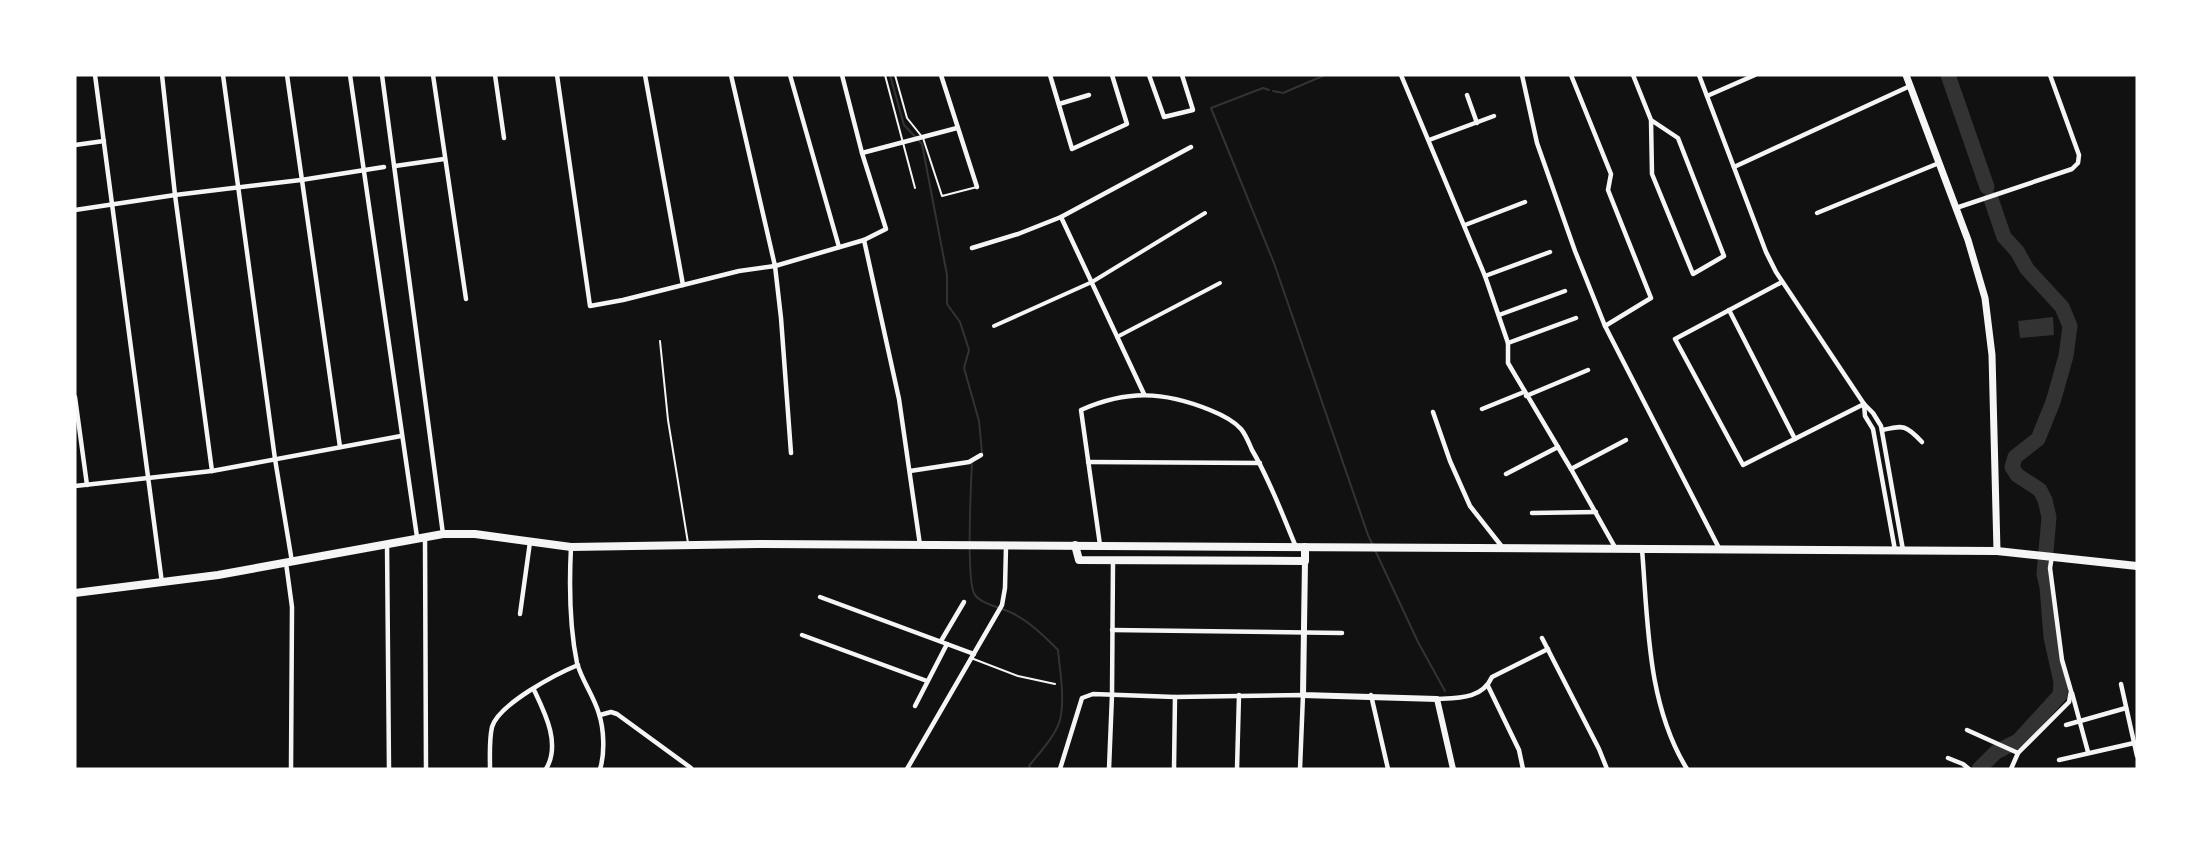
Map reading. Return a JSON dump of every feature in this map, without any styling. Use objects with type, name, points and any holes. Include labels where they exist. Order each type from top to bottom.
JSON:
[{"type":"main road","points":[[1906,75],[1968,240],[1985,298],[1992,355],[1997,550]]},
{"type":"main road","points":[[75,593],[289,562],[442,534],[475,534],[571,547],[688,544],[1006,544],[1997,550],[2137,566]]},
{"type":"main road","points":[[1075,545],[1079,560],[1305,561],[1305,547]]},
{"type":"main road","points":[[1113,545],[1113,560]]},
{"type":"main road","points":[[1210,561],[1211,546]]},
{"type":"street","points":[[95,75],[162,582]]},
{"type":"street","points":[[162,75],[175,195],[212,471]]},
{"type":"street","points":[[223,75],[289,562],[292,607],[291,769]]},
{"type":"street","points":[[287,75],[340,447]]},
{"type":"street","points":[[350,75],[401,436],[421,537],[426,769]]},
{"type":"street","points":[[382,75],[442,534]]},
{"type":"street","points":[[432,75],[466,299]]},
{"type":"street","points":[[495,75],[504,138]]},
{"type":"street","points":[[557,75],[590,306],[739,271],[775,266],[864,240],[886,229],[862,153],[842,75]]},
{"type":"street","points":[[645,75],[683,285]]},
{"type":"street","points":[[731,75],[775,266],[791,453]]},
{"type":"street","points":[[790,75],[839,247]]},
{"type":"street","points":[[940,75],[977,187]]},
{"type":"street","points":[[1050,75],[1072,149],[1127,124],[1112,75]]},
{"type":"street","points":[[1149,75],[1164,117],[1193,110],[1182,75]]},
{"type":"street","points":[[1401,75],[1485,276],[1508,343],[1508,363],[1616,549]]},
{"type":"street","points":[[1522,75],[1537,143],[1575,251],[1605,326],[1720,550]]},
{"type":"street","points":[[1571,75],[1611,174],[1608,190],[1651,298],[1605,326]]},
{"type":"street","points":[[1633,75],[1652,120],[1652,174],[1693,274],[1724,256],[1678,138],[1652,120]]},
{"type":"street","points":[[1699,75],[1776,273],[1864,404],[1873,413],[1882,430],[1899,550]]},
{"type":"street","points":[[1707,96],[1755,75]]},
{"type":"street","points":[[1956,208],[2072,169],[2078,163],[2079,155],[2050,75]]},
{"type":"street","points":[[1734,167],[1910,86]]},
{"type":"street","points":[[1059,104],[1089,95]]},
{"type":"street","points":[[1467,95],[1477,123]]},
{"type":"street","points":[[1429,140],[1494,116]]},
{"type":"street","points":[[862,153],[957,128]]},
{"type":"street","points":[[75,145],[104,141]]},
{"type":"street","points":[[972,248],[1018,234],[1061,217],[1191,147]]},
{"type":"street","points":[[395,166],[444,159]]},
{"type":"street","points":[[1817,213],[1939,163]]},
{"type":"street","points":[[75,210],[112,203],[301,180],[384,167]]},
{"type":"street","points":[[1465,225],[1525,202]]},
{"type":"street","points":[[994,326],[1092,282],[1205,213]]},
{"type":"street","points":[[1061,217],[1144,394]]},
{"type":"street","points":[[864,240],[899,399],[920,545]]},
{"type":"street","points":[[1485,276],[1550,252]]},
{"type":"street","points":[[1782,282],[1675,339],[1743,465],[1864,404]]},
{"type":"street","points":[[1117,337],[1220,283]]},
{"type":"street","points":[[1499,315],[1565,291]]},
{"type":"street","points":[[1729,310],[1795,439]]},
{"type":"street","points":[[1508,343],[1576,318]]},
{"type":"street","points":[[1482,409],[1588,370]]},
{"type":"street","points":[[1100,545],[1081,410],[1126,395],[1144,394],[1165,396],[1198,405],[1221,415],[1241,428],[1260,463],[1296,547]]},
{"type":"street","points":[[75,397],[87,485]]},
{"type":"street","points":[[1864,404],[1865,416],[1873,429],[1899,550]]},
{"type":"street","points":[[1433,412],[1450,461],[1470,506],[1503,548]]},
{"type":"street","points":[[1882,430],[1906,427],[1922,442]]},
{"type":"street","points":[[75,486],[212,471],[401,436]]},
{"type":"street","points":[[1571,469],[1626,440]]},
{"type":"street","points":[[1506,474],[1558,447]]},
{"type":"street","points":[[910,471],[969,462],[981,455]]},
{"type":"street","points":[[1088,462],[1260,463]]},
{"type":"street","points":[[1532,513],[1596,512]]},
{"type":"street","points":[[520,614],[530,542]]},
{"type":"street","points":[[387,543],[389,769]]},
{"type":"street","points":[[907,769],[1002,604],[1005,588],[1006,544]]},
{"type":"street","points":[[571,547],[569,596],[571,628],[578,665],[600,715],[603,744],[600,769]]},
{"type":"street","points":[[1642,549],[1653,676],[1671,740],[1687,769]]},
{"type":"street","points":[[2048,556],[2062,660],[2088,752]]},
{"type":"street","points":[[1110,769],[1113,560]]},
{"type":"street","points":[[1300,769],[1304,695],[1305,561]]},
{"type":"street","points":[[820,597],[941,641],[973,656]]},
{"type":"street","points":[[941,641],[964,602]]},
{"type":"street","points":[[1112,630],[1342,633]]},
{"type":"street","points":[[802,635],[927,681]]},
{"type":"street","points":[[1542,638],[1607,769]]},
{"type":"street","points":[[915,706],[947,644]]},
{"type":"street","points":[[1060,769],[1082,698],[1093,694],[1175,697],[1371,695],[1437,699],[1468,698],[1488,686],[1492,677],[1548,649]]},
{"type":"street","points":[[490,769],[493,725],[501,713],[513,702],[555,674],[578,665]]},
{"type":"street","points":[[2121,684],[2137,756]]},
{"type":"street","points":[[1488,686],[1519,750],[1523,769]]},
{"type":"street","points":[[534,690],[544,712],[552,741],[553,751],[546,769]]},
{"type":"street","points":[[2011,769],[2018,753],[2069,702],[2071,691]]},
{"type":"street","points":[[1237,769],[1239,695]]},
{"type":"street","points":[[1371,695],[1388,769]]},
{"type":"street","points":[[1174,769],[1175,697]]},
{"type":"street","points":[[1437,699],[1453,769]]},
{"type":"street","points":[[2066,724],[2126,708]]},
{"type":"street","points":[[600,715],[611,712],[617,714],[691,768]]},
{"type":"street","points":[[1967,730],[2018,753]]},
{"type":"street","points":[[2059,760],[2134,743]]},
{"type":"street","points":[[1948,758],[1969,769]]},
{"type":"street","points":[[676,769],[680,761]]},
{"type":"lane","points":[[885,75],[915,188]]},
{"type":"lane","points":[[895,75],[907,118],[923,138],[942,196],[977,187]]},
{"type":"lane","points":[[660,341],[668,420],[688,544]]},
{"type":"lane","points":[[973,656],[1018,676],[1055,684]]},
{"type":"shaded area","points":[[2053,317],[2054,335],[2020,338],[2018,321]]},
{"type":"waterway","points":[[890,75],[904,125],[922,144],[947,275],[947,304],[960,322],[969,350],[964,368],[979,421],[982,453]]},
{"type":"waterway","points":[[1273,91],[1283,93],[1325,75]]},
{"type":"waterway","points":[[1948,75],[1987,187]]},
{"type":"waterway","points":[[1269,90],[1263,88],[1211,108],[1274,263],[1368,535],[1418,642],[1445,691]]},
{"type":"waterway","points":[[1979,769],[1996,752],[2018,741],[2060,695],[2061,682],[2051,637],[2044,574],[2049,517],[2040,490],[2017,475],[2012,467],[2015,457],[2038,439],[2053,402],[2066,356],[2070,326],[2062,307],[2027,269],[2017,251],[2004,237],[1991,199]]},
{"type":"waterway","points":[[973,461],[970,554],[972,587],[975,595],[982,601],[1024,620],[1058,650],[1062,694],[1060,720],[1051,739],[1029,766],[1031,769]]}]
